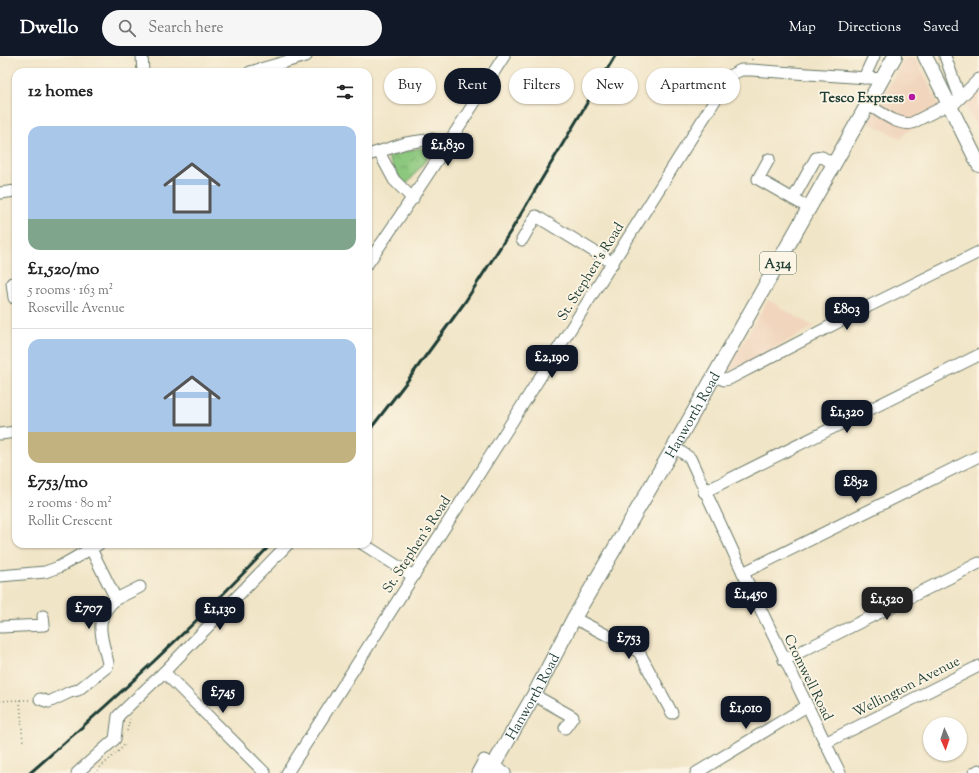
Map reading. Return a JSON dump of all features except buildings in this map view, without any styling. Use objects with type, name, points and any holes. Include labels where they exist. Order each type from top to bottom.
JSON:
[{"type":"main road","name":"Hanworth Road","points":[[492,769],[534,695],[574,618],[674,447],[895,56]]},
{"type":"main road","points":[[925,56],[953,103],[979,164]]},
{"type":"street","points":[[142,56],[143,68]]},
{"type":"street","points":[[264,68],[306,56]]},
{"type":"street","points":[[372,257],[448,145],[504,56]]},
{"type":"street","points":[[864,78],[874,56]]},
{"type":"street","points":[[944,56],[953,103]]},
{"type":"street","name":"St. Stephen's Road","points":[[287,773],[731,75],[741,70],[746,70],[882,79]]},
{"type":"street","points":[[867,104],[899,123],[912,123],[953,103],[979,80]]},
{"type":"street","points":[[372,154],[406,143],[433,139],[448,145]]},
{"type":"street","points":[[379,152],[394,180],[413,198]]},
{"type":"street","points":[[793,199],[816,158],[822,157],[834,164]]},
{"type":"street","points":[[769,159],[758,179],[809,208]]},
{"type":"street","points":[[0,193],[12,192]]},
{"type":"street","points":[[522,240],[536,216],[612,263]]},
{"type":"street","points":[[714,376],[724,380],[729,379],[867,307],[979,252]]},
{"type":"street","points":[[704,492],[979,355]]},
{"type":"street","points":[[0,434],[12,432]]},
{"type":"street","name":"Cromwell Road","points":[[674,447],[690,458],[704,492],[840,773]]},
{"type":"street","points":[[743,573],[979,456]]},
{"type":"street","points":[[0,576],[46,572],[91,548]]},
{"type":"street","points":[[96,548],[116,599]]},
{"type":"street","points":[[77,773],[115,739],[118,716],[164,672],[284,548]]},
{"type":"street","points":[[369,548],[413,576]]},
{"type":"street","points":[[784,660],[979,563]]},
{"type":"street","points":[[40,699],[50,702],[70,692],[78,690],[107,667],[108,663],[100,629],[101,620],[110,604],[116,599],[140,587]]},
{"type":"street","points":[[0,627],[44,625],[43,616]]},
{"type":"street","points":[[574,618],[639,652],[672,713]]},
{"type":"street","name":"Wellington Avenue","points":[[825,743],[979,666]]},
{"type":"street","points":[[164,672],[265,773]]},
{"type":"street","points":[[534,695],[573,717],[565,728]]},
{"type":"street","points":[[696,773],[807,706]]},
{"type":"street","points":[[477,773],[484,760],[492,769],[506,773]]},
{"type":"street","points":[[974,773],[979,770]]},
{"type":"path","points":[[0,701],[20,700],[23,743]]},
{"type":"shaded area","points":[[909,57],[915,58],[919,63],[943,114],[906,132],[901,139],[868,122],[903,61]]},
{"type":"shaded area","points":[[979,85],[979,131],[963,101]]},
{"type":"shaded area","points":[[768,300],[814,327],[730,371],[728,369]]},
{"type":"green space","points":[[423,148],[427,150],[429,155],[407,184],[397,175],[388,157]]},
{"type":"railway","points":[[372,427],[465,302],[512,229],[615,56]]},
{"type":"railway","points":[[30,773],[167,649],[267,548]]},
{"type":"place","name":"Tesco Express","points":[[912,97]]}]
